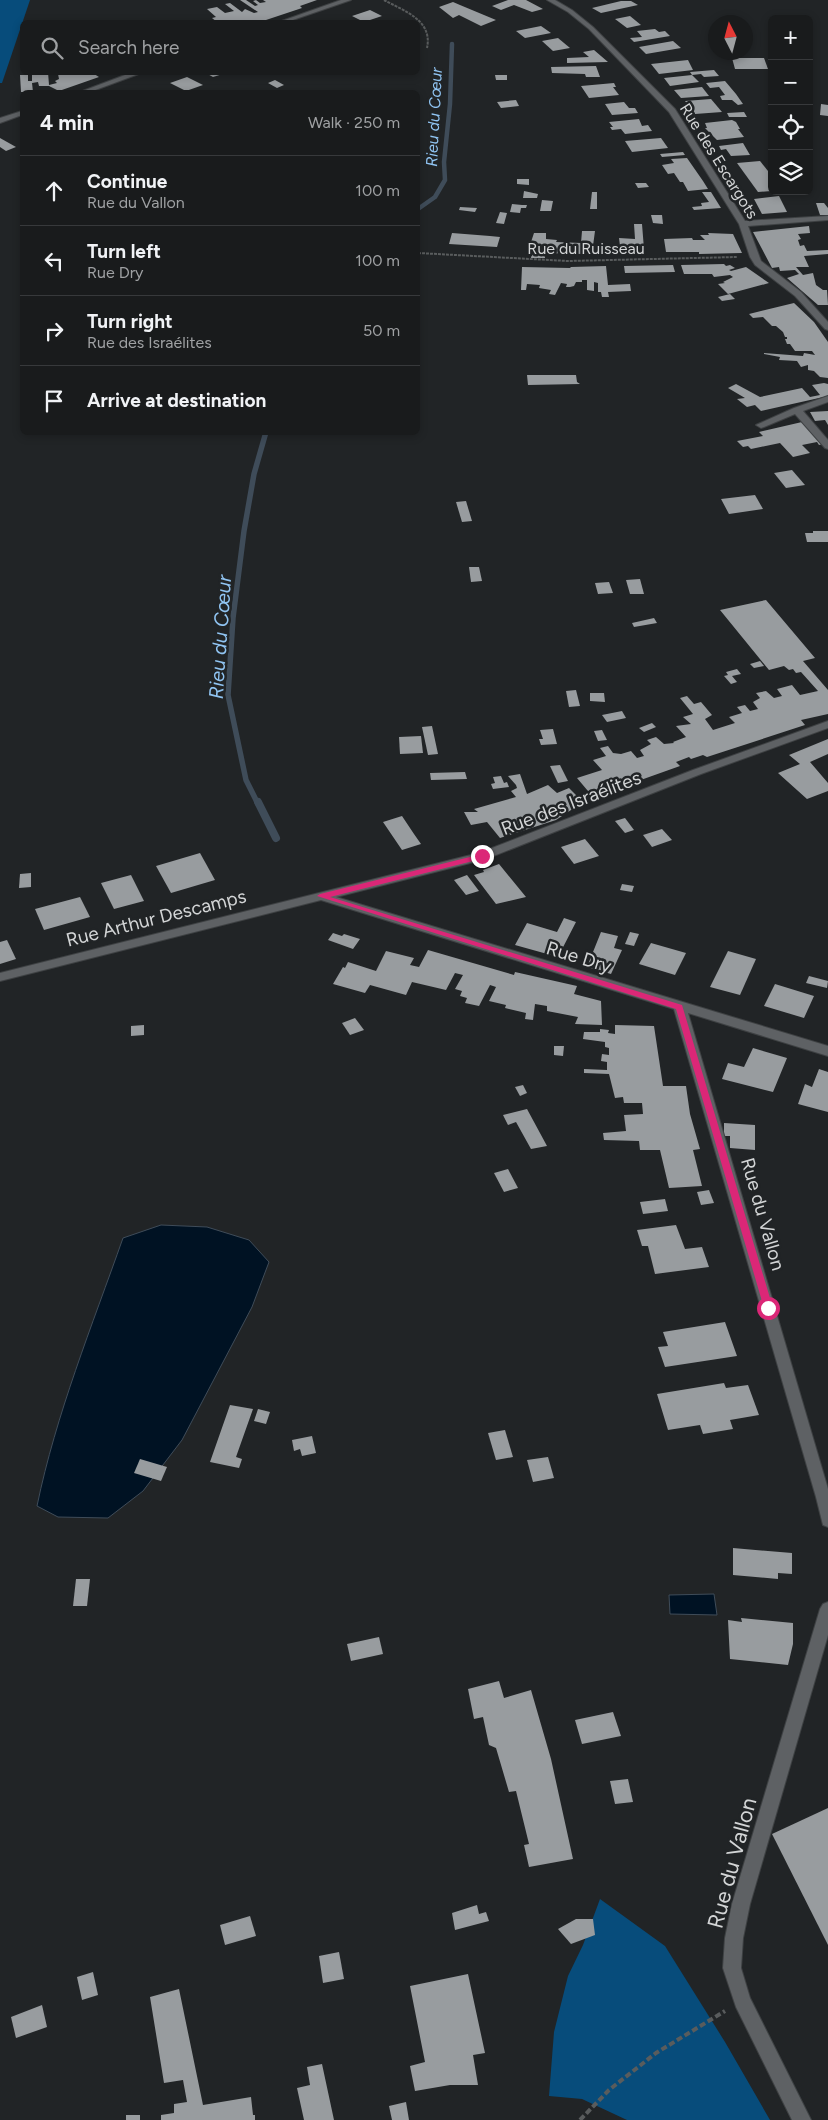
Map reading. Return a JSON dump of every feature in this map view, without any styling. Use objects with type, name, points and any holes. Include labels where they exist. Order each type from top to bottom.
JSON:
[{"type":"street","points":[[288,20],[348,0]]},
{"type":"street","name":"Rue des Escargots","points":[[550,0],[570,11],[590,28],[672,111],[742,224],[758,263],[798,294],[828,327]]},
{"type":"street","points":[[90,90],[132,75]]},
{"type":"street","points":[[0,121],[20,114]]},
{"type":"street","points":[[742,224],[828,218]]},
{"type":"street","points":[[814,311],[828,311]]},
{"type":"street","points":[[761,425],[828,399]]},
{"type":"street","points":[[797,410],[828,446]]},
{"type":"street","name":"Rue des Israélites","points":[[320,896],[482,856],[697,772],[828,724]]},
{"type":"street","name":"Rue Arthur Descamps","points":[[0,977],[320,896]]},
{"type":"street","name":"Rue Dry","points":[[320,896],[828,1051]]},
{"type":"street","name":"Rue du Vallon","points":[[680,1007],[823,1497],[828,1520]]},
{"type":"street","name":"Rue du Vallon","points":[[802,2120],[742,2001],[732,1968],[734,1938],[740,1913],[828,1609]]},
{"type":"path","points":[[384,0],[417,20]]},
{"type":"path","points":[[420,23],[427,29],[429,36],[427,48]]},
{"type":"path","name":"Rue du Ruisseau","points":[[420,253],[568,261],[754,257]]},
{"type":"path","points":[[580,2120],[609,2090],[656,2053],[742,2001]]},
{"type":"shaded area","points":[[0,0],[30,0],[23,20],[20,20],[20,30],[2,83],[0,83]]},
{"type":"shaded area","points":[[161,1225],[207,1227],[249,1240],[269,1262],[252,1307],[182,1440],[143,1491],[108,1518],[58,1517],[37,1506],[64,1404],[87,1337],[123,1238]]},
{"type":"shaded area","points":[[714,1594],[717,1615],[670,1614],[669,1595]]},
{"type":"shaded area","points":[[600,1899],[665,1946],[725,2042],[770,2120],[627,2120],[582,2099],[549,2096],[554,2032],[568,1976],[583,1945]]},
{"type":"building","points":[[240,0],[246,0],[255,6],[258,5],[253,1],[256,0],[260,3],[266,2],[263,0],[317,0],[300,6],[302,8],[266,20],[214,20],[212,18],[216,17],[207,9],[217,7],[225,13],[234,11],[225,4],[230,3],[242,12],[245,9],[254,13],[258,12]]},
{"type":"building","points":[[508,0],[526,0],[543,9],[532,12],[514,5],[501,10],[492,6]]},
{"type":"building","points":[[621,1],[631,1],[638,5],[601,13],[592,8]]},
{"type":"building","points":[[453,2],[496,20],[481,26],[459,15],[453,18],[439,7]]},
{"type":"building","points":[[370,10],[382,16],[370,20],[360,20],[352,16]]},
{"type":"building","points":[[630,16],[641,25],[627,28],[615,19]]},
{"type":"building","points":[[541,26],[551,33],[525,38],[516,31]]},
{"type":"building","points":[[655,29],[659,32],[665,31],[670,36],[634,42],[630,38],[642,37],[637,31]]},
{"type":"building","points":[[558,38],[570,48],[553,51],[542,41]]},
{"type":"building","points":[[673,41],[681,48],[646,54],[639,47]]},
{"type":"building","points":[[594,50],[608,62],[567,63],[567,58],[589,57],[583,52]]},
{"type":"building","points":[[764,58],[768,69],[735,69],[733,60]]},
{"type":"building","points":[[688,60],[693,70],[659,74],[651,64]]},
{"type":"building","points":[[596,66],[600,77],[586,77],[585,74],[552,73],[551,67]]},
{"type":"building","points":[[714,70],[719,76],[704,77],[701,74],[692,75],[690,72]]},
{"type":"building","points":[[20,75],[28,75],[28,81],[32,81],[32,75],[48,75],[49,85],[57,83],[55,81],[59,79],[58,75],[96,75],[99,77],[62,90],[49,86],[39,86],[38,82],[32,83],[33,90],[21,90]]},
{"type":"building","points":[[495,75],[507,75],[507,80],[496,80]]},
{"type":"building","points":[[692,75],[699,82],[670,86],[664,78]]},
{"type":"building","points":[[187,77],[203,85],[184,90],[170,83]]},
{"type":"building","points":[[275,80],[284,85],[277,88],[268,83]]},
{"type":"building","points":[[725,81],[743,104],[738,105],[732,100],[722,100],[720,96],[725,95],[719,87],[710,88],[706,83]]},
{"type":"building","points":[[614,83],[616,87],[613,87],[619,95],[589,98],[581,86]]},
{"type":"building","points":[[702,87],[709,96],[681,98],[674,90]]},
{"type":"building","points":[[711,99],[722,112],[695,114],[685,101]]},
{"type":"building","points":[[516,100],[519,106],[501,108],[497,102]]},
{"type":"building","points":[[624,102],[629,108],[635,108],[638,113],[612,115],[605,104]]},
{"type":"building","points":[[821,104],[828,105],[828,116],[820,115]]},
{"type":"building","points":[[744,112],[747,117],[729,117],[727,113]]},
{"type":"building","points":[[639,119],[642,126],[648,125],[652,131],[625,134],[621,129],[612,130],[610,127],[613,127],[609,122]]},
{"type":"building","points":[[732,120],[736,122],[740,129],[738,129],[744,137],[717,140],[705,128],[707,128],[705,123]]},
{"type":"building","points":[[0,138],[16,147],[6,151],[0,147]]},
{"type":"building","points":[[661,138],[668,148],[632,152],[625,141]]},
{"type":"building","points":[[743,143],[750,155],[731,156],[726,149],[721,150],[719,146]]},
{"type":"building","points":[[683,152],[685,155],[662,157],[660,154]]},
{"type":"building","points":[[687,158],[708,189],[688,191],[683,182],[680,182],[674,173],[668,174],[662,165],[674,163],[671,159]]},
{"type":"building","points":[[760,161],[768,171],[768,191],[758,192],[737,163]]},
{"type":"building","points":[[517,179],[529,179],[529,185],[517,184]]},
{"type":"building","points":[[635,183],[646,183],[649,187],[638,188]]},
{"type":"building","points":[[524,191],[538,194],[537,198],[523,198]]},
{"type":"building","points":[[592,192],[597,192],[597,209],[590,209]]},
{"type":"building","points":[[702,192],[711,192],[721,208],[694,210],[692,207],[702,206],[701,203],[709,202]]},
{"type":"building","points":[[779,196],[787,212],[762,214],[754,199]]},
{"type":"building","points":[[542,200],[553,201],[551,211],[540,211]]},
{"type":"building","points":[[816,203],[824,203],[828,208],[828,215],[820,215]]},
{"type":"building","points":[[512,204],[527,205],[526,208],[521,208],[520,213],[510,212]]},
{"type":"building","points":[[460,207],[477,208],[475,212],[459,210]]},
{"type":"building","points":[[500,212],[507,213],[504,224],[496,223]]},
{"type":"building","points":[[651,215],[662,215],[663,224],[653,223]]},
{"type":"building","points":[[634,224],[642,224],[644,249],[621,249],[621,255],[545,253],[545,258],[531,258],[533,246],[530,245],[534,233],[546,233],[546,239],[557,240],[556,242],[581,243],[582,231],[595,231],[593,246],[614,247],[620,246],[619,238],[635,239]]},
{"type":"building","points":[[809,226],[810,233],[798,234],[801,239],[798,240],[800,246],[804,245],[807,251],[828,250],[828,254],[804,256],[809,267],[796,267],[803,275],[813,273],[816,285],[823,290],[827,290],[828,305],[818,305],[787,278],[799,274],[795,270],[780,271],[779,267],[772,268],[753,232]]},
{"type":"building","points":[[452,233],[500,237],[497,247],[449,244]]},
{"type":"building","points":[[708,233],[733,234],[742,253],[699,254],[699,252],[666,252],[664,239],[692,238],[693,240],[705,240],[700,235],[709,235]]},
{"type":"building","points":[[724,264],[735,268],[729,270],[731,271],[746,267],[769,283],[728,294],[718,284],[725,283],[723,282],[733,277],[730,275],[714,277],[712,274],[684,274],[681,265]]},
{"type":"building","points":[[673,265],[675,272],[625,273],[624,266]]},
{"type":"building","points":[[606,266],[608,285],[630,284],[631,291],[608,292],[609,297],[602,297],[601,292],[598,292],[598,283],[594,282],[594,291],[587,290],[587,280],[576,282],[574,286],[570,287],[566,287],[567,284],[561,283],[555,295],[549,294],[551,290],[539,288],[540,285],[527,284],[526,290],[521,290],[522,267],[570,268]]},
{"type":"building","points":[[730,294],[735,299],[722,301],[718,297]]},
{"type":"building","points":[[794,303],[814,322],[828,342],[828,378],[820,377],[814,371],[808,370],[808,365],[801,367],[797,361],[779,360],[780,357],[764,354],[803,356],[804,353],[815,355],[812,351],[795,351],[790,344],[787,344],[785,339],[787,337],[776,326],[772,326],[763,317],[753,318],[749,314]]},
{"type":"building","points":[[527,375],[576,375],[577,382],[580,384],[528,385]]},
{"type":"building","points":[[736,384],[760,397],[802,388],[810,397],[820,395],[812,385],[828,384],[828,396],[761,411],[755,405],[747,407],[737,399],[745,398],[728,388]]},
{"type":"building","points":[[828,411],[828,425],[825,420],[815,421],[810,412]]},
{"type":"building","points":[[802,422],[823,444],[819,445],[817,442],[802,445],[810,453],[793,457],[780,443],[751,449],[748,446],[743,447],[737,441],[763,436],[759,432]]},
{"type":"building","points":[[792,470],[805,485],[786,488],[774,473]]},
{"type":"building","points":[[755,495],[763,509],[729,514],[721,499]]},
{"type":"building","points":[[466,501],[472,521],[462,522],[456,502]]},
{"type":"building","points":[[813,531],[828,531],[828,542],[807,542],[805,533],[813,533]]},
{"type":"building","points":[[469,567],[479,567],[482,581],[471,582]]},
{"type":"building","points":[[640,579],[644,594],[630,594],[626,580]]},
{"type":"building","points":[[609,582],[613,593],[598,594],[595,583]]},
{"type":"building","points":[[766,600],[815,658],[803,661],[828,690],[828,714],[801,720],[805,725],[707,757],[703,755],[691,759],[689,757],[676,762],[680,766],[593,797],[577,778],[602,770],[593,760],[606,756],[600,748],[608,746],[613,753],[621,754],[631,751],[637,758],[644,756],[640,750],[651,744],[647,740],[656,737],[664,744],[674,743],[686,737],[676,726],[691,724],[683,717],[693,714],[680,698],[687,696],[694,704],[701,702],[712,715],[705,719],[713,730],[735,723],[729,717],[742,713],[737,707],[745,705],[750,711],[758,709],[753,702],[760,698],[756,693],[766,691],[774,698],[782,696],[777,689],[792,685],[800,695],[818,691],[801,672],[796,673],[793,669],[789,670],[784,666],[769,670],[720,610]]},
{"type":"building","points":[[654,618],[657,623],[634,627],[632,623]]},
{"type":"building","points":[[760,661],[764,666],[754,668],[750,664]]},
{"type":"building","points":[[737,669],[741,674],[732,676],[737,682],[731,684],[724,676],[728,675],[726,672]]},
{"type":"building","points":[[576,690],[580,706],[569,707],[566,691]]},
{"type":"building","points":[[590,693],[604,693],[605,702],[590,701]]},
{"type":"building","points":[[622,711],[626,718],[607,722],[602,715]]},
{"type":"building","points":[[652,723],[656,727],[644,732],[639,728]]},
{"type":"building","points":[[432,726],[438,754],[428,755],[422,727]]},
{"type":"building","points":[[553,729],[557,744],[541,745],[539,739],[543,739],[540,730]]},
{"type":"building","points":[[602,730],[607,740],[598,741],[594,731]]},
{"type":"building","points":[[421,736],[423,753],[400,754],[399,737]]},
{"type":"building","points":[[828,739],[828,754],[810,762],[828,783],[828,791],[807,799],[778,773],[800,764],[789,755]]},
{"type":"building","points":[[560,765],[568,781],[558,783],[550,766]]},
{"type":"building","points":[[465,772],[467,779],[431,780],[430,773]]},
{"type":"building","points":[[520,774],[527,794],[548,785],[557,793],[569,788],[583,802],[556,820],[500,838],[487,822],[471,825],[464,812],[478,812],[474,809],[516,797],[511,791],[517,788],[516,785],[508,776]]},
{"type":"building","points":[[501,776],[504,783],[507,782],[509,787],[493,789],[491,784],[495,783],[493,777]]},
{"type":"building","points":[[402,816],[421,844],[402,850],[383,822]]},
{"type":"building","points":[[625,818],[634,830],[625,833],[615,821]]},
{"type":"building","points":[[662,829],[672,840],[652,847],[643,835]]},
{"type":"building","points":[[585,839],[599,856],[574,864],[561,847]]},
{"type":"building","points":[[200,853],[215,880],[171,893],[156,866]]},
{"type":"building","points":[[499,864],[526,897],[496,904],[474,875]]},
{"type":"building","points":[[31,873],[31,887],[19,888],[20,874]]},
{"type":"building","points":[[131,875],[144,901],[114,909],[101,883]]},
{"type":"building","points":[[467,875],[479,891],[466,895],[454,880]]},
{"type":"building","points":[[622,884],[634,886],[632,892],[620,890]]},
{"type":"building","points":[[80,897],[90,917],[44,930],[35,909]]},
{"type":"building","points":[[564,918],[576,922],[558,957],[515,945],[527,923],[557,932]]},
{"type":"building","points":[[601,932],[618,936],[614,948],[622,950],[611,974],[587,967]]},
{"type":"building","points":[[630,932],[639,934],[634,946],[625,944]]},
{"type":"building","points":[[333,933],[360,939],[353,949],[328,940]]},
{"type":"building","points":[[7,940],[16,959],[0,964],[0,942]]},
{"type":"building","points":[[651,943],[686,953],[675,975],[639,964]]},
{"type":"building","points":[[428,950],[514,975],[515,972],[577,986],[574,994],[601,1001],[602,1025],[575,1024],[578,1017],[547,1011],[547,1006],[535,1004],[533,1020],[525,1019],[526,1013],[505,1008],[506,1005],[489,1001],[496,987],[490,985],[479,1006],[465,1003],[467,998],[460,996],[462,991],[455,989],[463,975],[455,973],[446,990],[412,982],[406,995],[370,985],[365,993],[333,984],[348,962],[376,971],[386,951],[414,958],[410,965],[419,967]]},
{"type":"building","points":[[728,951],[756,959],[740,995],[710,987]]},
{"type":"building","points":[[809,976],[828,981],[827,988],[806,983]]},
{"type":"building","points":[[775,984],[814,996],[804,1018],[764,1006]]},
{"type":"building","points":[[355,1018],[364,1030],[350,1035],[342,1023]]},
{"type":"building","points":[[144,1025],[144,1035],[131,1036],[131,1026]]},
{"type":"building","points":[[615,1025],[654,1026],[663,1086],[686,1086],[690,1114],[700,1149],[693,1150],[702,1186],[669,1188],[660,1150],[640,1150],[639,1141],[604,1140],[603,1133],[626,1131],[624,1115],[643,1114],[642,1103],[624,1103],[623,1097],[615,1098],[609,1074],[584,1073],[584,1069],[607,1070],[607,1062],[601,1061],[602,1054],[609,1055],[609,1048],[605,1047],[605,1042],[583,1039],[584,1032],[600,1032],[600,1029],[609,1030],[608,1033],[615,1034]]},
{"type":"building","points":[[554,1046],[564,1046],[563,1056],[554,1055]]},
{"type":"building","points":[[753,1048],[787,1058],[773,1092],[722,1079],[728,1063],[744,1067]]},
{"type":"building","points":[[819,1069],[828,1072],[828,1112],[798,1104],[805,1084],[812,1087]]},
{"type":"building","points":[[523,1085],[527,1093],[520,1096],[515,1087]]},
{"type":"building","points":[[527,1109],[547,1146],[531,1149],[516,1122],[508,1125],[503,1115]]},
{"type":"building","points":[[724,1123],[755,1125],[755,1150],[730,1148],[730,1136],[724,1136]]},
{"type":"building","points":[[508,1169],[518,1188],[504,1192],[494,1173]]},
{"type":"building","points":[[709,1190],[714,1203],[701,1205],[697,1192]]},
{"type":"building","points":[[665,1199],[668,1211],[643,1214],[640,1202]]},
{"type":"building","points":[[676,1225],[685,1249],[702,1247],[709,1267],[655,1274],[648,1246],[642,1246],[637,1230]]},
{"type":"building","points":[[725,1322],[737,1356],[665,1367],[658,1347],[668,1346],[663,1332]]},
{"type":"building","points":[[724,1383],[726,1388],[748,1385],[759,1415],[730,1420],[733,1429],[703,1434],[700,1425],[668,1430],[657,1394]]},
{"type":"building","points":[[230,1405],[253,1409],[236,1457],[242,1459],[239,1468],[210,1462]]},
{"type":"building","points":[[258,1409],[270,1412],[266,1424],[254,1421]]},
{"type":"building","points":[[505,1430],[513,1457],[496,1460],[488,1433]]},
{"type":"building","points":[[312,1436],[316,1453],[302,1456],[300,1449],[294,1451],[292,1440]]},
{"type":"building","points":[[548,1457],[554,1478],[533,1482],[527,1460]]},
{"type":"building","points":[[140,1459],[167,1467],[161,1481],[134,1473]]},
{"type":"building","points":[[733,1548],[792,1553],[792,1574],[778,1573],[778,1579],[733,1575]]},
{"type":"building","points":[[76,1579],[90,1579],[87,1606],[73,1606]]},
{"type":"building","points":[[741,1618],[793,1623],[793,1644],[788,1665],[730,1659],[728,1620],[742,1622]]},
{"type":"building","points":[[379,1637],[383,1654],[351,1661],[347,1644]]},
{"type":"building","points":[[499,1681],[504,1698],[531,1690],[551,1759],[573,1859],[529,1867],[524,1845],[529,1844],[516,1791],[509,1792],[496,1748],[489,1745],[483,1717],[474,1719],[468,1689]]},
{"type":"building","points":[[613,1712],[621,1736],[582,1744],[575,1720]]},
{"type":"building","points":[[628,1779],[633,1802],[615,1804],[610,1781]]},
{"type":"building","points":[[828,1808],[828,1945],[772,1834]]},
{"type":"building","points":[[477,1905],[479,1914],[486,1912],[489,1921],[455,1930],[452,1913]]},
{"type":"building","points":[[250,1916],[256,1936],[225,1945],[220,1925]]},
{"type":"building","points":[[576,1919],[593,1919],[595,1935],[571,1944],[558,1929]]},
{"type":"building","points":[[339,1952],[344,1979],[323,1983],[319,1956]]},
{"type":"building","points":[[93,1972],[98,1995],[82,2000],[77,1977]]},
{"type":"building","points":[[468,1974],[485,2053],[473,2055],[478,2085],[450,2085],[415,2091],[410,2066],[425,2062],[410,1986]]},
{"type":"building","points":[[179,1989],[203,2105],[251,2097],[255,2120],[161,2120],[161,2115],[174,2113],[174,2104],[187,2102],[183,2080],[164,2083],[150,1997]]},
{"type":"building","points":[[42,2005],[47,2027],[16,2038],[11,2017]]},
{"type":"building","points":[[322,2064],[334,2120],[304,2120],[297,2088],[310,2085],[307,2067]]},
{"type":"building","points":[[406,2102],[409,2120],[392,2120],[389,2106]]},
{"type":"building","points":[[126,2115],[140,2115],[140,2120],[126,2120]]},
{"type":"waterway","name":"Rieu du Cœur","points":[[420,208],[435,197],[445,180],[444,162],[450,104],[452,44]]},
{"type":"waterway","name":"Rieu du Cœur","points":[[258,804],[246,780],[228,695],[233,618],[244,531],[254,474],[265,435]]},
{"type":"waterway","name":"Rieu du Cœur","points":[[258,802],[276,838]]},
{"type":"route","points":[[482,856],[320,896],[680,1007],[768,1308]]}]
